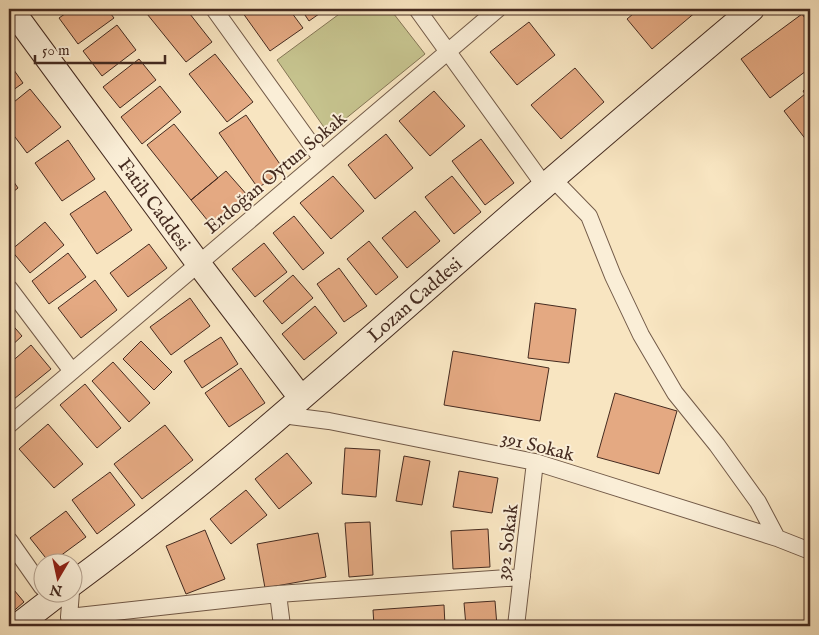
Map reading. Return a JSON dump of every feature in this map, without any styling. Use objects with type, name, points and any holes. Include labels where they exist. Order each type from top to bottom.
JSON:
[{"type":"street","name":"Fatih Caddesi","points":[[11,9],[198,263],[301,398]]},
{"type":"street","points":[[214,9],[322,158]]},
{"type":"street","points":[[417,9],[548,181],[589,216],[613,276],[651,351],[675,393],[717,445],[758,502],[777,538]]},
{"type":"street","name":"Erdoğan Oytun Sokak","points":[[9,425],[71,370],[498,9]]},
{"type":"street","name":"Lozan Caddesi","points":[[82,576],[116,551],[282,415],[548,181],[752,9]]},
{"type":"street","points":[[9,288],[71,370]]},
{"type":"street","name":"391 Sokak","points":[[282,415],[329,421],[535,462],[810,550]]},
{"type":"street","name":"392 Sokak","points":[[516,626],[535,462]]},
{"type":"street","points":[[9,540],[32,567]]},
{"type":"street","points":[[59,602],[70,621],[278,594],[522,577]]},
{"type":"street","points":[[278,594],[282,626]]},
{"type":"street","points":[[17,626],[44,602]]},
{"type":"shaded area","points":[[346,9],[390,9],[425,54],[328,133],[277,60]]},
{"type":"building","points":[[72,9],[107,9],[114,18],[78,44],[59,18]]},
{"type":"building","points":[[143,9],[186,9],[212,42],[186,62]]},
{"type":"building","points":[[240,9],[289,9],[303,28],[270,51]]},
{"type":"building","points":[[301,9],[326,9],[309,21]]},
{"type":"building","points":[[454,9],[465,9],[458,14]]},
{"type":"building","points":[[639,9],[695,9],[697,11],[652,49],[627,19]]},
{"type":"building","points":[[802,14],[810,25],[810,68],[770,98],[741,59]]},
{"type":"building","points":[[529,22],[555,55],[517,85],[490,52]]},
{"type":"building","points":[[117,25],[136,50],[102,76],[83,51]]},
{"type":"building","points":[[215,54],[253,102],[227,122],[189,74]]},
{"type":"building","points":[[139,59],[156,80],[120,108],[103,87]]},
{"type":"building","points":[[9,63],[23,83],[9,93]]},
{"type":"building","points":[[575,68],[604,102],[561,139],[531,105]]},
{"type":"building","points":[[810,85],[810,145],[784,111],[805,94],[803,91]]},
{"type":"building","points":[[160,86],[181,112],[142,144],[121,117]]},
{"type":"building","points":[[30,89],[61,127],[27,153],[9,129],[9,106]]},
{"type":"building","points":[[434,91],[465,126],[430,156],[399,121]]},
{"type":"building","points":[[246,115],[284,170],[258,188],[219,133]]},
{"type":"building","points":[[174,124],[218,178],[191,200],[147,145]]},
{"type":"building","points":[[386,134],[413,168],[375,199],[348,165]]},
{"type":"building","points":[[481,139],[514,183],[485,205],[452,161]]},
{"type":"building","points":[[68,140],[95,179],[62,201],[35,163]]},
{"type":"building","points":[[226,171],[248,196],[212,226],[191,200]]},
{"type":"building","points":[[9,175],[18,188],[9,195]]},
{"type":"building","points":[[333,176],[364,211],[331,239],[300,203]]},
{"type":"building","points":[[452,176],[481,212],[454,234],[425,197]]},
{"type":"building","points":[[105,191],[132,230],[97,254],[70,214]]},
{"type":"building","points":[[415,211],[440,241],[407,268],[382,238]]},
{"type":"building","points":[[294,216],[324,253],[303,270],[273,233]]},
{"type":"building","points":[[45,222],[64,245],[30,273],[11,250]]},
{"type":"building","points":[[369,241],[398,277],[376,295],[347,259]]},
{"type":"building","points":[[264,243],[287,272],[255,297],[232,269]]},
{"type":"building","points":[[149,244],[167,268],[128,297],[110,273]]},
{"type":"building","points":[[68,253],[86,277],[49,304],[32,281]]},
{"type":"building","points":[[339,268],[367,306],[344,322],[317,284]]},
{"type":"building","points":[[293,275],[313,298],[282,324],[263,301]]},
{"type":"building","points":[[95,280],[117,310],[81,338],[58,308]]},
{"type":"building","points":[[190,298],[210,326],[171,355],[150,327]]},
{"type":"building","points":[[535,303],[576,309],[569,363],[528,358]]},
{"type":"building","points":[[315,306],[337,333],[304,360],[282,334]]},
{"type":"building","points":[[9,321],[22,336],[9,348]]},
{"type":"building","points":[[221,337],[238,364],[202,388],[184,361]]},
{"type":"building","points":[[141,341],[172,372],[154,390],[123,359]]},
{"type":"building","points":[[31,345],[51,369],[9,403],[9,364]]},
{"type":"building","points":[[453,351],[549,368],[540,421],[444,405]]},
{"type":"building","points":[[113,362],[150,403],[129,422],[92,381]]},
{"type":"building","points":[[241,368],[265,403],[229,427],[205,393]]},
{"type":"building","points":[[85,384],[121,428],[97,448],[60,405]]},
{"type":"building","points":[[615,393],[677,411],[659,474],[597,457]]},
{"type":"building","points":[[48,424],[83,464],[54,488],[19,449]]},
{"type":"building","points":[[165,425],[193,460],[142,499],[114,464]]},
{"type":"building","points":[[345,448],[380,450],[376,497],[342,494]]},
{"type":"building","points":[[287,453],[312,483],[279,509],[255,479]]},
{"type":"building","points":[[404,456],[430,461],[422,505],[396,501]]},
{"type":"building","points":[[459,471],[498,478],[492,513],[453,507]]},
{"type":"building","points":[[110,472],[135,505],[97,534],[72,500]]},
{"type":"building","points":[[246,490],[267,515],[231,544],[210,519]]},
{"type":"building","points":[[66,511],[86,537],[66,552],[41,552],[30,538]]},
{"type":"building","points":[[370,522],[373,575],[349,577],[345,523]]},
{"type":"building","points":[[488,529],[490,567],[453,569],[451,531]]},
{"type":"building","points":[[205,530],[225,579],[186,594],[166,546]]},
{"type":"building","points":[[318,533],[326,577],[265,588],[257,544]]},
{"type":"building","points":[[9,584],[24,602],[9,615]]},
{"type":"building","points":[[495,601],[497,626],[466,626],[464,603]]},
{"type":"building","points":[[444,605],[445,626],[374,626],[373,610]]},
{"type":"building","points":[[175,622],[175,626],[147,626],[147,625]]}]
